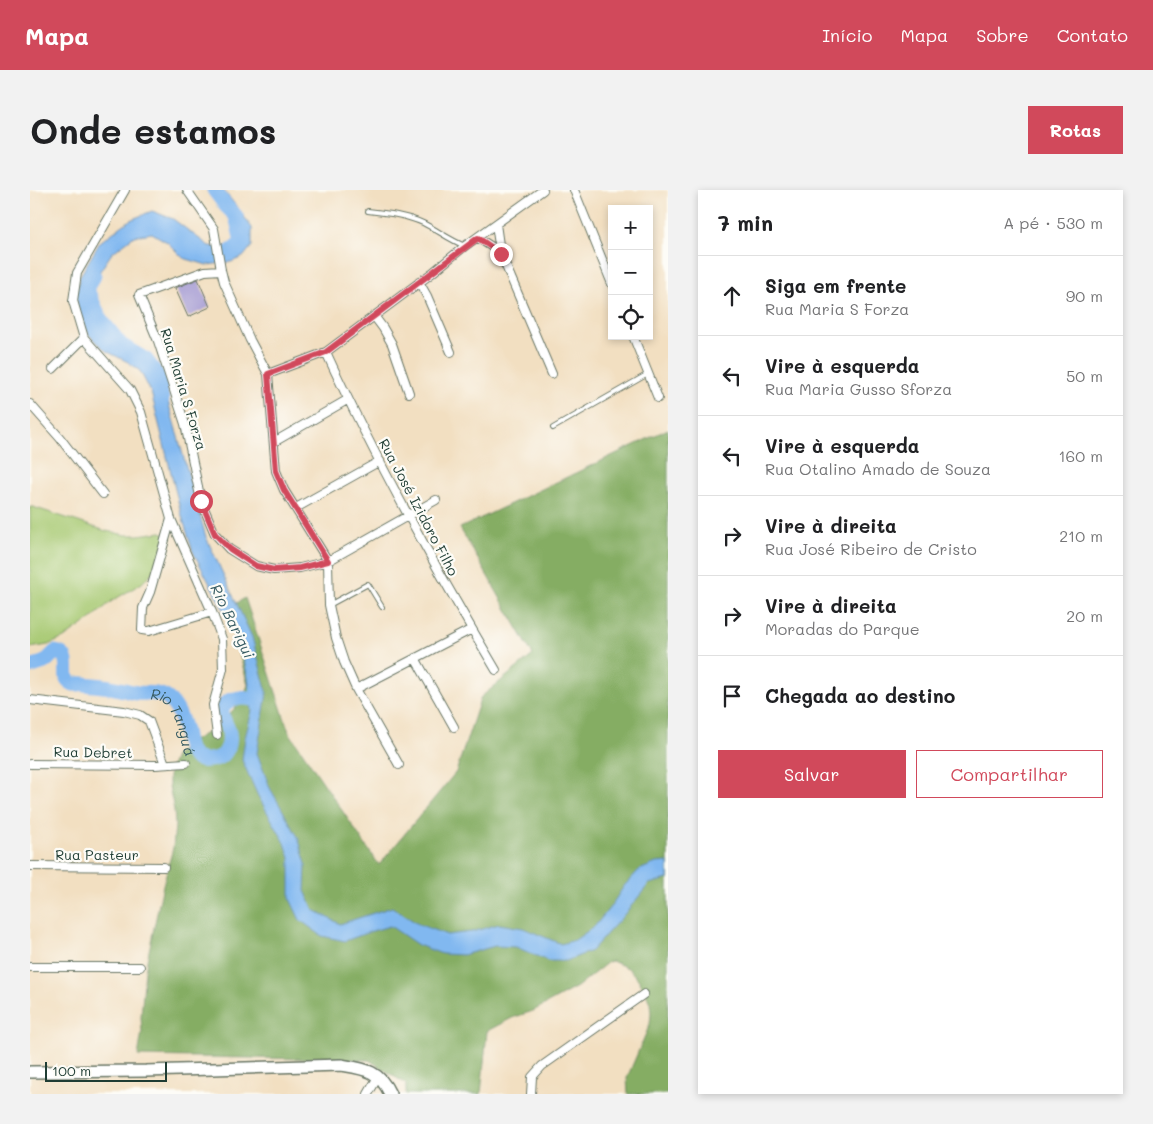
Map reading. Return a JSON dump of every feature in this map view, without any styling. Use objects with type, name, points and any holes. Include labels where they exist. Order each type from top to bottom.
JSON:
[{"type":"street","points":[[125,190],[77,273],[73,301],[84,338],[130,390],[142,412],[171,519],[222,639],[223,669],[213,705],[216,735]]},
{"type":"street","points":[[187,190],[214,229],[221,268],[228,290],[250,340],[268,374],[276,471],[284,490],[328,561],[329,605],[336,638],[344,662],[356,689],[399,765]]},
{"type":"street","points":[[268,374],[326,352],[478,238],[534,193],[543,190]]},
{"type":"street","points":[[574,190],[608,274]]},
{"type":"street","points":[[496,224],[500,252],[552,374]]},
{"type":"street","points":[[478,238],[500,252]]},
{"type":"street","name":"Rua Maria S Forza","points":[[221,268],[205,271],[139,295],[158,341],[185,424],[201,501],[215,534],[230,549],[256,566],[274,570],[300,568],[328,561]]},
{"type":"street","points":[[419,282],[451,352]]},
{"type":"street","points":[[374,316],[392,344],[409,392]]},
{"type":"street","points":[[53,369],[84,338]]},
{"type":"street","points":[[635,340],[658,398]]},
{"type":"street","name":"Rua José Izidoro Filho","points":[[326,352],[348,400],[409,516],[496,670]]},
{"type":"street","points":[[274,442],[348,400]]},
{"type":"street","points":[[30,404],[60,438],[103,494]]},
{"type":"street","points":[[296,508],[380,461]]},
{"type":"street","points":[[328,561],[436,500]]},
{"type":"street","points":[[171,519],[150,592],[143,608],[142,630],[149,631],[212,612]]},
{"type":"street","points":[[356,689],[472,629]]},
{"type":"street","points":[[415,658],[454,727]]},
{"type":"street","points":[[30,700],[124,711],[140,715],[149,721],[165,764]]},
{"type":"street","name":"Rua Debret","points":[[30,764],[155,765],[186,763]]},
{"type":"street","name":"Rua Pasteur","points":[[30,866],[164,868]]},
{"type":"street","points":[[30,968],[140,967]]},
{"type":"street","points":[[531,1094],[532,1077],[542,1066],[644,994]]},
{"type":"street","points":[[30,1072],[146,1071],[341,1065],[364,1069],[378,1077],[390,1094]]},
{"type":"street","points":[[368,1094],[378,1077]]},
{"type":"lane","points":[[368,211],[396,215],[422,223],[465,246]]},
{"type":"lane","points":[[553,428],[648,374]]},
{"type":"lane","points":[[329,605],[368,584],[382,608]]},
{"type":"green space","points":[[668,429],[668,1094],[628,1094],[627,1078],[650,1024],[650,1003],[638,979],[628,968],[612,961],[608,962],[577,987],[533,1011],[512,1018],[487,1031],[481,1094],[406,1094],[406,1084],[369,1060],[138,1056],[142,1032],[141,1017],[145,970],[173,848],[175,825],[169,786],[169,772],[175,756],[185,746],[224,720],[243,698],[248,685],[227,609],[245,598],[289,732],[379,865],[456,772],[481,697],[533,655],[460,528]]},
{"type":"green space","points":[[30,507],[106,531],[126,535],[161,532],[170,537],[165,556],[157,568],[142,583],[112,601],[64,638],[48,645],[30,648]]},
{"type":"water","points":[[208,190],[223,190],[252,228],[252,246],[243,257],[231,262],[207,265],[183,258],[167,242],[152,233],[134,236],[112,253],[96,277],[89,294],[97,318],[116,346],[150,365],[164,387],[206,537],[252,637],[267,693],[257,753],[270,788],[298,837],[306,864],[305,891],[314,910],[340,924],[392,907],[418,924],[447,935],[472,932],[499,924],[523,928],[561,944],[575,940],[595,926],[624,886],[639,870],[656,863],[668,862],[668,879],[649,884],[591,951],[566,961],[548,961],[516,947],[495,946],[463,955],[442,954],[418,945],[390,926],[345,941],[322,936],[300,920],[290,899],[290,858],[285,843],[258,796],[242,760],[252,711],[248,678],[238,637],[193,552],[181,513],[151,392],[140,371],[128,362],[106,351],[89,335],[79,315],[76,296],[80,276],[100,242],[130,220],[152,211],[173,219],[209,246],[232,247],[243,235]]},
{"type":"building","points":[[198,279],[210,307],[188,317],[175,288]]},
{"type":"waterway","name":"Rio Barigui","points":[[214,190],[236,216],[242,242],[231,251]]},
{"type":"waterway","name":"Rio Barigui","points":[[94,276],[86,288],[101,320],[121,345],[146,360],[159,377],[162,400]]},
{"type":"waterway","name":"Rio Tanguá","points":[[30,667],[45,662],[55,652],[60,653],[66,662],[67,679],[72,684],[107,687],[164,696],[173,704],[179,715],[185,729],[190,752],[200,760],[216,759],[224,754],[228,746],[229,732],[222,714],[225,704],[237,698],[254,699]]},
{"type":"route","points":[[201,501],[215,534],[230,549],[256,566],[274,570],[300,568],[328,561],[284,490],[276,471],[268,374],[326,352],[478,238],[501,254]]}]
